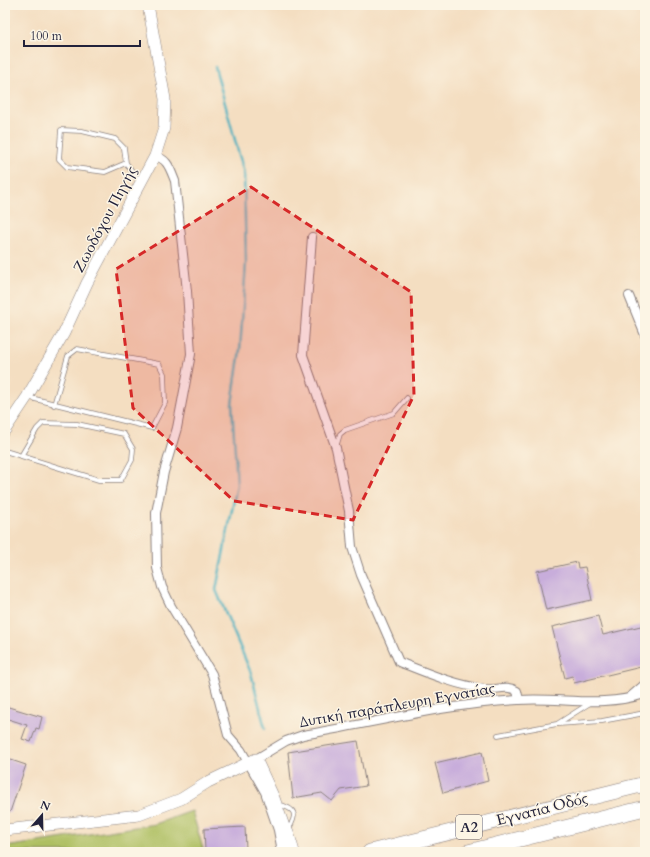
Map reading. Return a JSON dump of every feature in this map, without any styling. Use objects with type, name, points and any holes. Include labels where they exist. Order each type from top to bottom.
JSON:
[{"type":"highway","name":"Εγνατία Οδός","points":[[370,852],[645,784]]},
{"type":"highway","name":"Εγνατία Οδός","points":[[468,852],[645,808]]},
{"type":"highway","points":[[286,832],[292,852]]},
{"type":"street","name":"Ζωοδόχου Πηγής","points":[[5,430],[27,397],[64,333],[87,283],[155,156],[164,128],[165,99],[148,5]]},
{"type":"street","points":[[155,156],[163,158],[175,181],[187,291],[191,354],[177,428],[164,472],[156,513],[157,568],[162,588],[171,606],[212,674],[228,735],[251,760],[277,804],[286,832]]},
{"type":"street","points":[[312,237],[303,355],[336,448],[349,511],[352,547],[361,575],[399,662],[432,675],[468,686],[487,690],[513,688],[518,691],[519,700]]},
{"type":"street","points":[[629,296],[645,336]]},
{"type":"street","points":[[626,700],[645,684]]},
{"type":"street","name":"Δυτική παράπλευρη Εγνατίας","points":[[5,830],[138,815],[181,799],[208,782],[286,741],[303,735],[463,706],[519,700],[626,700],[645,694]]},
{"type":"street","points":[[251,760],[276,824],[281,846],[279,852]]},
{"type":"lane","points":[[126,163],[104,172],[67,167],[59,159],[61,130],[82,131],[115,139],[124,148],[126,163],[141,184]]},
{"type":"lane","points":[[27,397],[54,405],[152,428],[165,402],[164,374],[160,364],[77,349],[68,356],[54,405]]},
{"type":"lane","points":[[336,448],[340,434],[345,430],[394,413],[407,398]]},
{"type":"lane","points":[[5,451],[21,456],[99,480],[121,480],[132,460],[134,449],[124,434],[77,424],[43,423],[37,429],[21,456]]},
{"type":"lane","points":[[556,724],[592,701]]},
{"type":"lane","points":[[498,735],[556,724],[602,721],[645,713]]},
{"type":"highlighted area","points":[[251,187],[411,292],[414,395],[353,520],[234,501],[133,408],[116,269]]},
{"type":"green space","points":[[192,811],[204,852],[5,852],[5,847],[155,824]]},
{"type":"building","points":[[577,562],[578,568],[585,567],[592,600],[546,610],[537,571]]},
{"type":"building","points":[[598,616],[603,635],[645,625],[645,666],[574,683],[572,676],[565,678],[552,627]]},
{"type":"building","points":[[5,706],[42,717],[39,729],[36,728],[31,742],[22,739],[27,725],[5,718]]},
{"type":"building","points":[[358,741],[366,786],[341,790],[332,801],[322,793],[293,798],[288,752]]},
{"type":"building","points":[[482,752],[488,781],[443,793],[435,763]]},
{"type":"building","points":[[5,758],[26,765],[10,812],[5,811]]},
{"type":"building","points":[[245,827],[246,849],[205,851],[204,829]]},
{"type":"waterway","points":[[215,67],[244,173],[246,263],[240,350],[232,404],[237,485],[216,590],[251,673],[265,728]]}]
